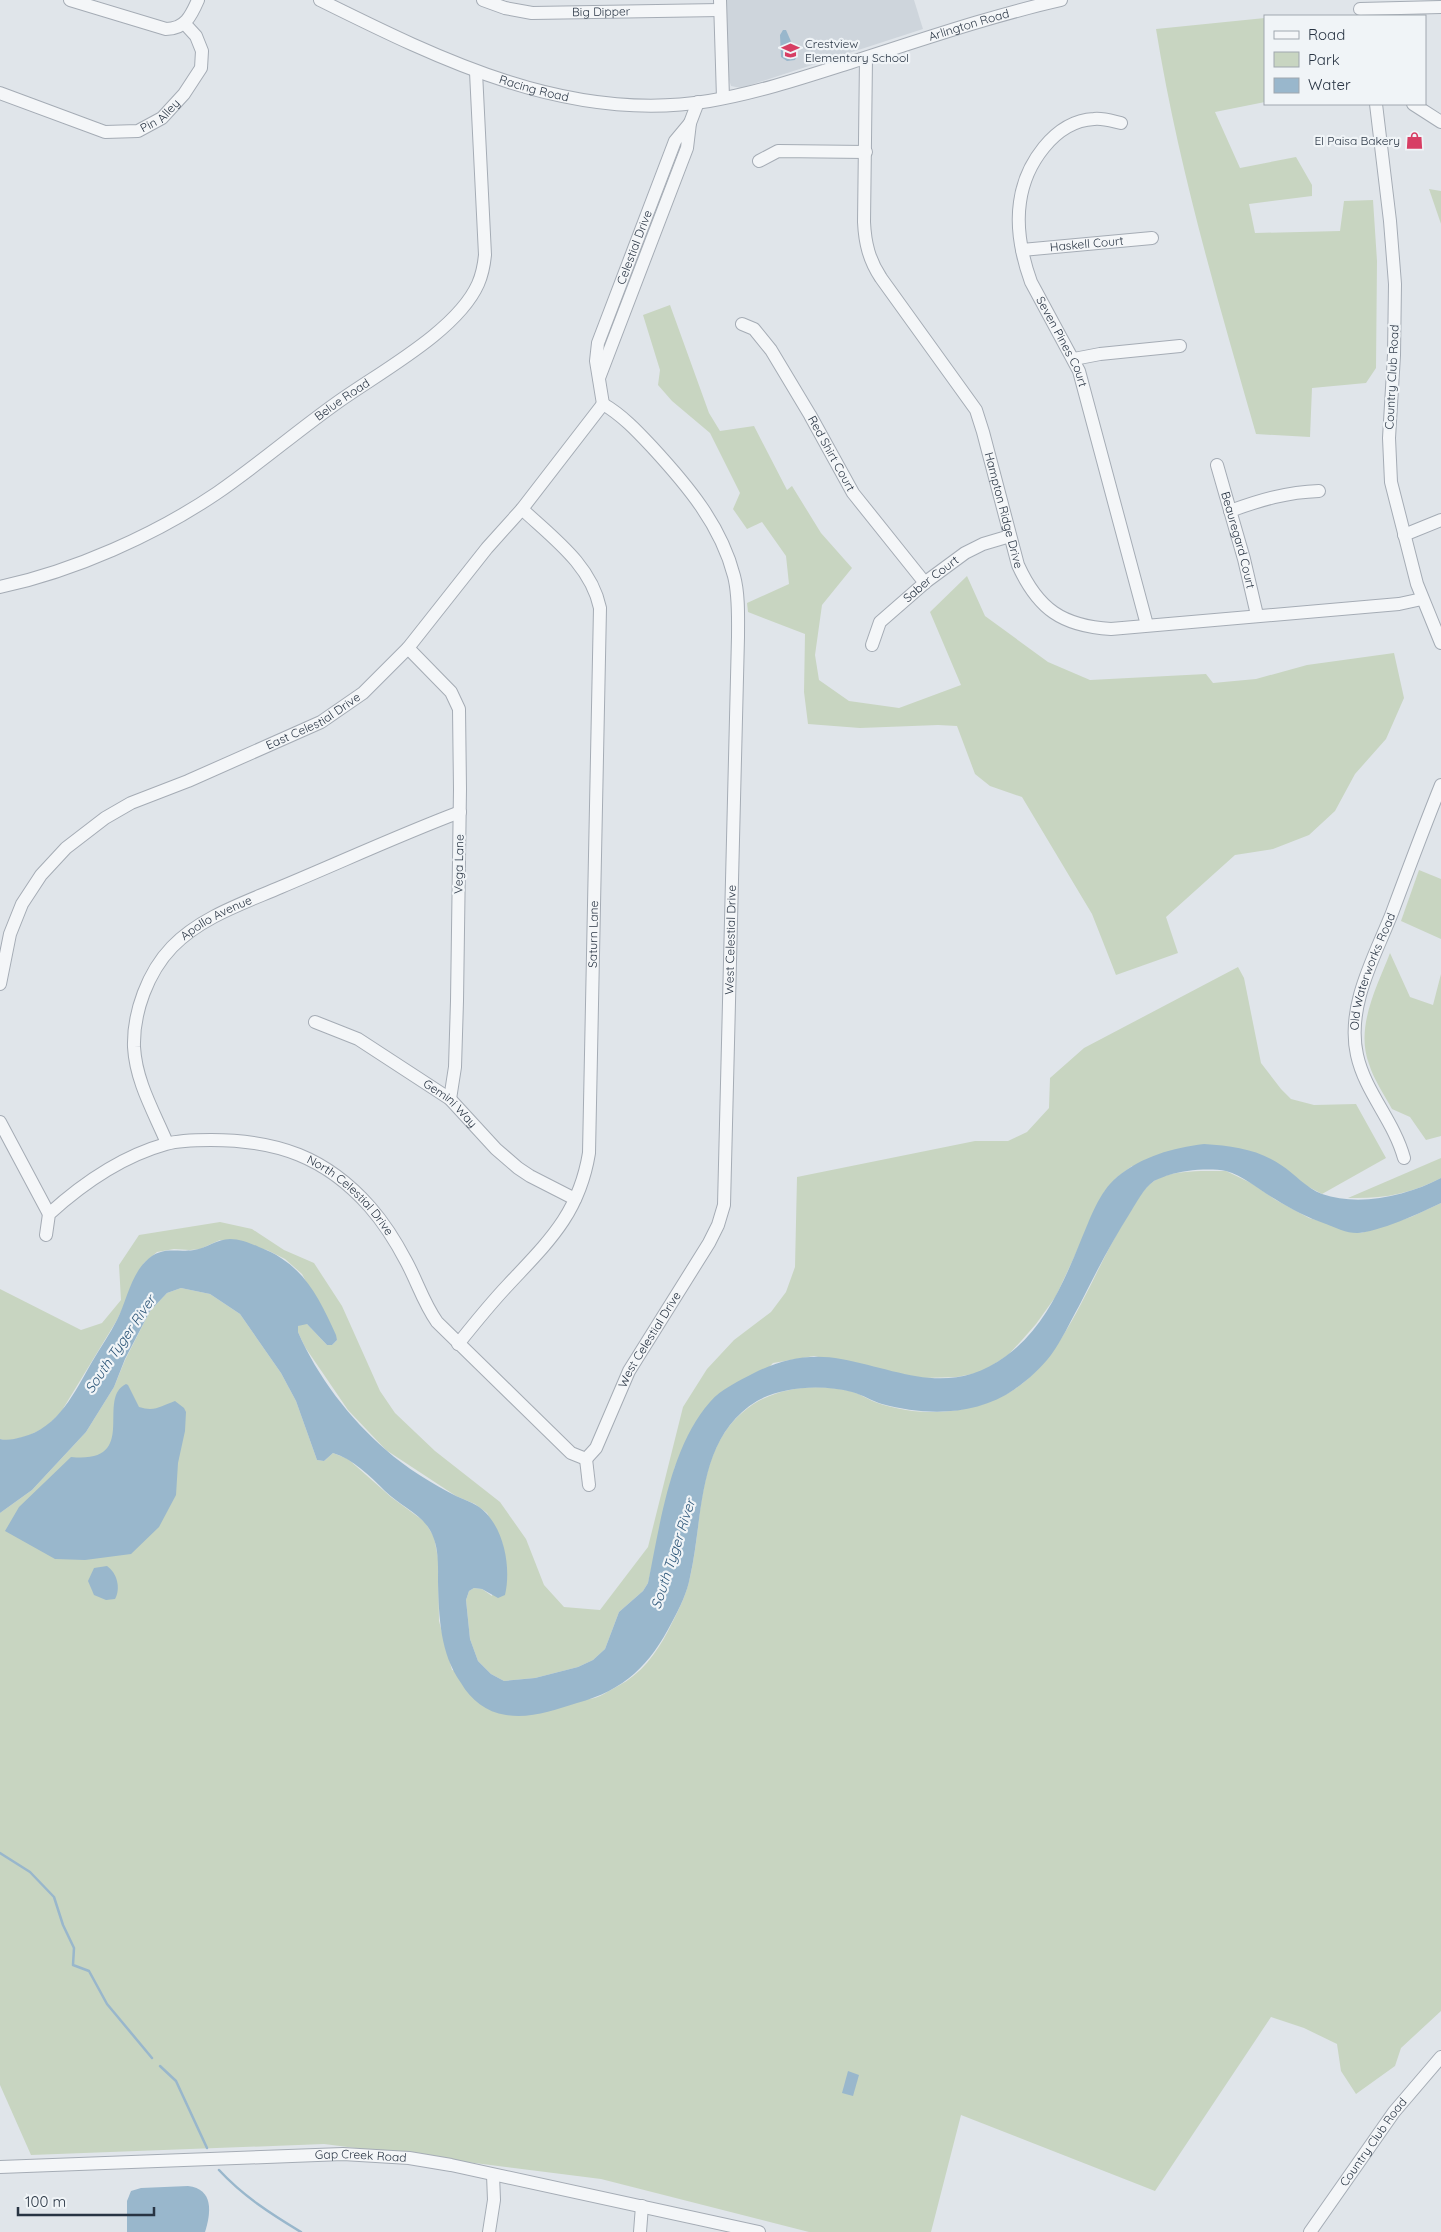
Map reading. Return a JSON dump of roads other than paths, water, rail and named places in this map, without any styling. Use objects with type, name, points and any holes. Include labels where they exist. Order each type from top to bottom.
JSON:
[{"type":"street","points":[[70,0],[122,18],[166,29],[172,29],[185,24],[190,19],[198,0]]},
{"type":"street","name":"Racing Road","points":[[320,0],[394,37],[476,72],[522,87],[593,101],[661,105],[723,98],[764,88]]},
{"type":"street","name":"Big Dipper","points":[[483,0],[518,11],[579,6],[720,5]]},
{"type":"street","name":"Arlington Road","points":[[764,88],[1006,14],[1061,0]]},
{"type":"street","points":[[720,5],[723,98]]},
{"type":"street","points":[[1360,8],[1441,7]]},
{"type":"street","name":"Pin Alley","points":[[0,92],[105,132],[138,131],[162,118],[184,94],[201,68],[202,51],[196,36],[185,24]]},
{"type":"street","name":"Hampton Ridge Drive","points":[[866,58],[864,222],[865,238],[870,259],[881,278],[976,410],[1018,565],[1027,585],[1042,603],[1060,618],[1092,628],[1111,629],[1399,604],[1422,599]]},
{"type":"street","name":"Belue Road","points":[[0,588],[46,576],[104,554],[203,502],[250,469],[326,410],[435,335],[459,311],[479,284],[485,255],[476,72]]},
{"type":"street","name":"Celestial Drive","points":[[603,404],[596,361],[598,343],[675,141],[690,123],[698,102]]},
{"type":"street","name":"Country Club Road","points":[[1376,105],[1390,221],[1395,284],[1389,466],[1394,499],[1422,599],[1441,644]]},
{"type":"street","points":[[1415,105],[1441,122]]},
{"type":"street","name":"Seven Pines Court","points":[[1121,122],[1104,119],[1084,120],[1062,131],[1043,149],[1027,174],[1019,204],[1022,250],[1031,282],[1074,359],[1082,379],[1147,625]]},
{"type":"street","points":[[759,161],[778,150],[866,152]]},
{"type":"street","name":"Haskell Court","points":[[1022,250],[1152,238]]},
{"type":"street","name":"Red Shirt Court","points":[[742,324],[754,329],[771,350],[853,493],[925,583]]},
{"type":"street","points":[[1074,359],[1100,354],[1180,346]]},
{"type":"street","name":"East Celestial Drive","points":[[0,984],[10,934],[22,904],[53,861],[80,836],[131,803],[188,781],[321,722],[363,693],[408,648],[487,548],[522,509],[603,404]]},
{"type":"street","name":"West Celestial Drive","points":[[586,1459],[596,1448],[623,1384],[639,1354],[714,1234],[724,1206],[738,637],[734,577],[728,556],[709,518],[680,479],[644,439],[620,415],[603,404]]},
{"type":"street","name":"Beauregard Court","points":[[1217,466],[1257,616]]},
{"type":"street","points":[[1230,511],[1271,497],[1319,491]]},
{"type":"street","name":"Saturn Lane","points":[[458,1344],[492,1303],[543,1250],[566,1217],[582,1184],[589,1153],[600,608],[591,580],[583,568],[522,509]]},
{"type":"street","points":[[1404,535],[1441,520]]},
{"type":"street","name":"Saber Court","points":[[872,645],[880,622],[925,583],[965,553],[983,544],[1010,536]]},
{"type":"street","name":"Vega Lane","points":[[408,648],[451,692],[459,709],[460,812],[455,1067],[450,1099]]},
{"type":"street","name":"Old Waterworks Road","points":[[1404,1158],[1397,1137],[1373,1095],[1362,1070],[1355,1043],[1356,1022],[1361,995],[1372,960],[1441,785]]},
{"type":"street","name":"Apollo Avenue","points":[[167,1143],[139,1076],[134,1045],[138,1012],[143,995],[165,954],[192,930],[235,906],[460,812]]},
{"type":"street","name":"Gemini Way","points":[[314,1022],[358,1039],[450,1099],[496,1149],[518,1168],[575,1199]]},
{"type":"street","points":[[0,1122],[50,1214],[46,1235]]},
{"type":"street","name":"North Celestial Drive","points":[[50,1214],[96,1177],[136,1155],[167,1143],[218,1140],[255,1142],[311,1158],[360,1196],[380,1219],[407,1262],[424,1302],[437,1322],[571,1453],[586,1459]]},
{"type":"street","points":[[586,1459],[589,1485]]},
{"type":"street","name":"Country Club Road","points":[[1310,2232],[1394,2112],[1441,2057]]},
{"type":"street","name":"Gap Creek Road","points":[[0,2167],[343,2154],[409,2158],[451,2165],[759,2232]]},
{"type":"street","points":[[490,2232],[494,2200],[493,2175]]},
{"type":"street","points":[[640,2232],[642,2206]]},
{"type":"water","points":[[783,30],[786,30],[797,55],[795,60],[787,61],[781,57],[780,35]]},
{"type":"water","name":"South Tyger River","points":[[1204,1144],[1235,1147],[1263,1155],[1281,1165],[1316,1191],[1336,1198],[1351,1200],[1383,1198],[1413,1190],[1441,1178],[1441,1203],[1376,1230],[1353,1233],[1337,1229],[1300,1213],[1233,1173],[1197,1170],[1168,1175],[1154,1181],[1140,1196],[1051,1355],[1025,1382],[1000,1398],[968,1409],[934,1412],[916,1411],[878,1403],[841,1389],[816,1387],[791,1389],[757,1401],[737,1417],[723,1436],[713,1457],[701,1504],[689,1583],[664,1637],[655,1651],[634,1674],[609,1691],[594,1698],[542,1713],[515,1716],[492,1711],[469,1695],[454,1672],[442,1635],[437,1552],[428,1527],[347,1459],[333,1453],[324,1461],[317,1460],[296,1401],[281,1373],[240,1314],[210,1294],[181,1288],[167,1293],[150,1311],[125,1359],[114,1387],[86,1432],[32,1490],[0,1513],[0,1439],[14,1439],[35,1432],[46,1426],[65,1407],[114,1325],[132,1282],[145,1262],[157,1253],[194,1250],[225,1239],[241,1240],[274,1254],[287,1262],[298,1271],[315,1294],[337,1340],[332,1345],[327,1345],[307,1324],[298,1326],[298,1332],[315,1365],[347,1411],[386,1450],[411,1469],[447,1492],[479,1507],[493,1521],[505,1552],[507,1585],[505,1595],[498,1598],[482,1589],[474,1588],[469,1591],[466,1600],[470,1639],[478,1661],[491,1674],[504,1681],[535,1678],[578,1667],[593,1660],[605,1649],[619,1612],[643,1591],[648,1583],[662,1512],[676,1464],[696,1420],[719,1393],[764,1368],[785,1361],[807,1357],[830,1357],[925,1377],[965,1376],[985,1369],[1019,1345],[1042,1319],[1060,1288],[1096,1206],[1111,1183],[1127,1170],[1148,1158],[1181,1148]]},
{"type":"water","points":[[126,1384],[139,1407],[154,1409],[175,1401],[186,1412],[185,1431],[178,1463],[176,1495],[159,1527],[131,1554],[85,1560],[55,1559],[5,1531],[19,1507],[71,1457],[92,1456],[105,1451],[111,1441],[114,1403],[118,1392]]},
{"type":"water","points":[[107,1566],[116,1577],[118,1590],[115,1599],[106,1600],[94,1595],[88,1581],[94,1568]]},
{"type":"water","points":[[848,2071],[859,2075],[853,2096],[842,2093]]},
{"type":"water","points":[[188,2186],[196,2188],[206,2197],[209,2217],[205,2232],[127,2232],[127,2201],[131,2191],[141,2188]]},
{"type":"waterway","points":[[0,1853],[30,1872],[54,1897],[63,1925],[74,1948],[73,1965],[89,1971],[107,2004],[152,2058]]},
{"type":"waterway","points":[[160,2066],[176,2081],[207,2148]]},
{"type":"waterway","points":[[219,2170],[258,2204],[301,2232]]},
{"type":"place","name":"Crestview Elementary School","points":[[791,51]]},
{"type":"place","name":"El Paisa Bakery","points":[[1414,141]]}]
